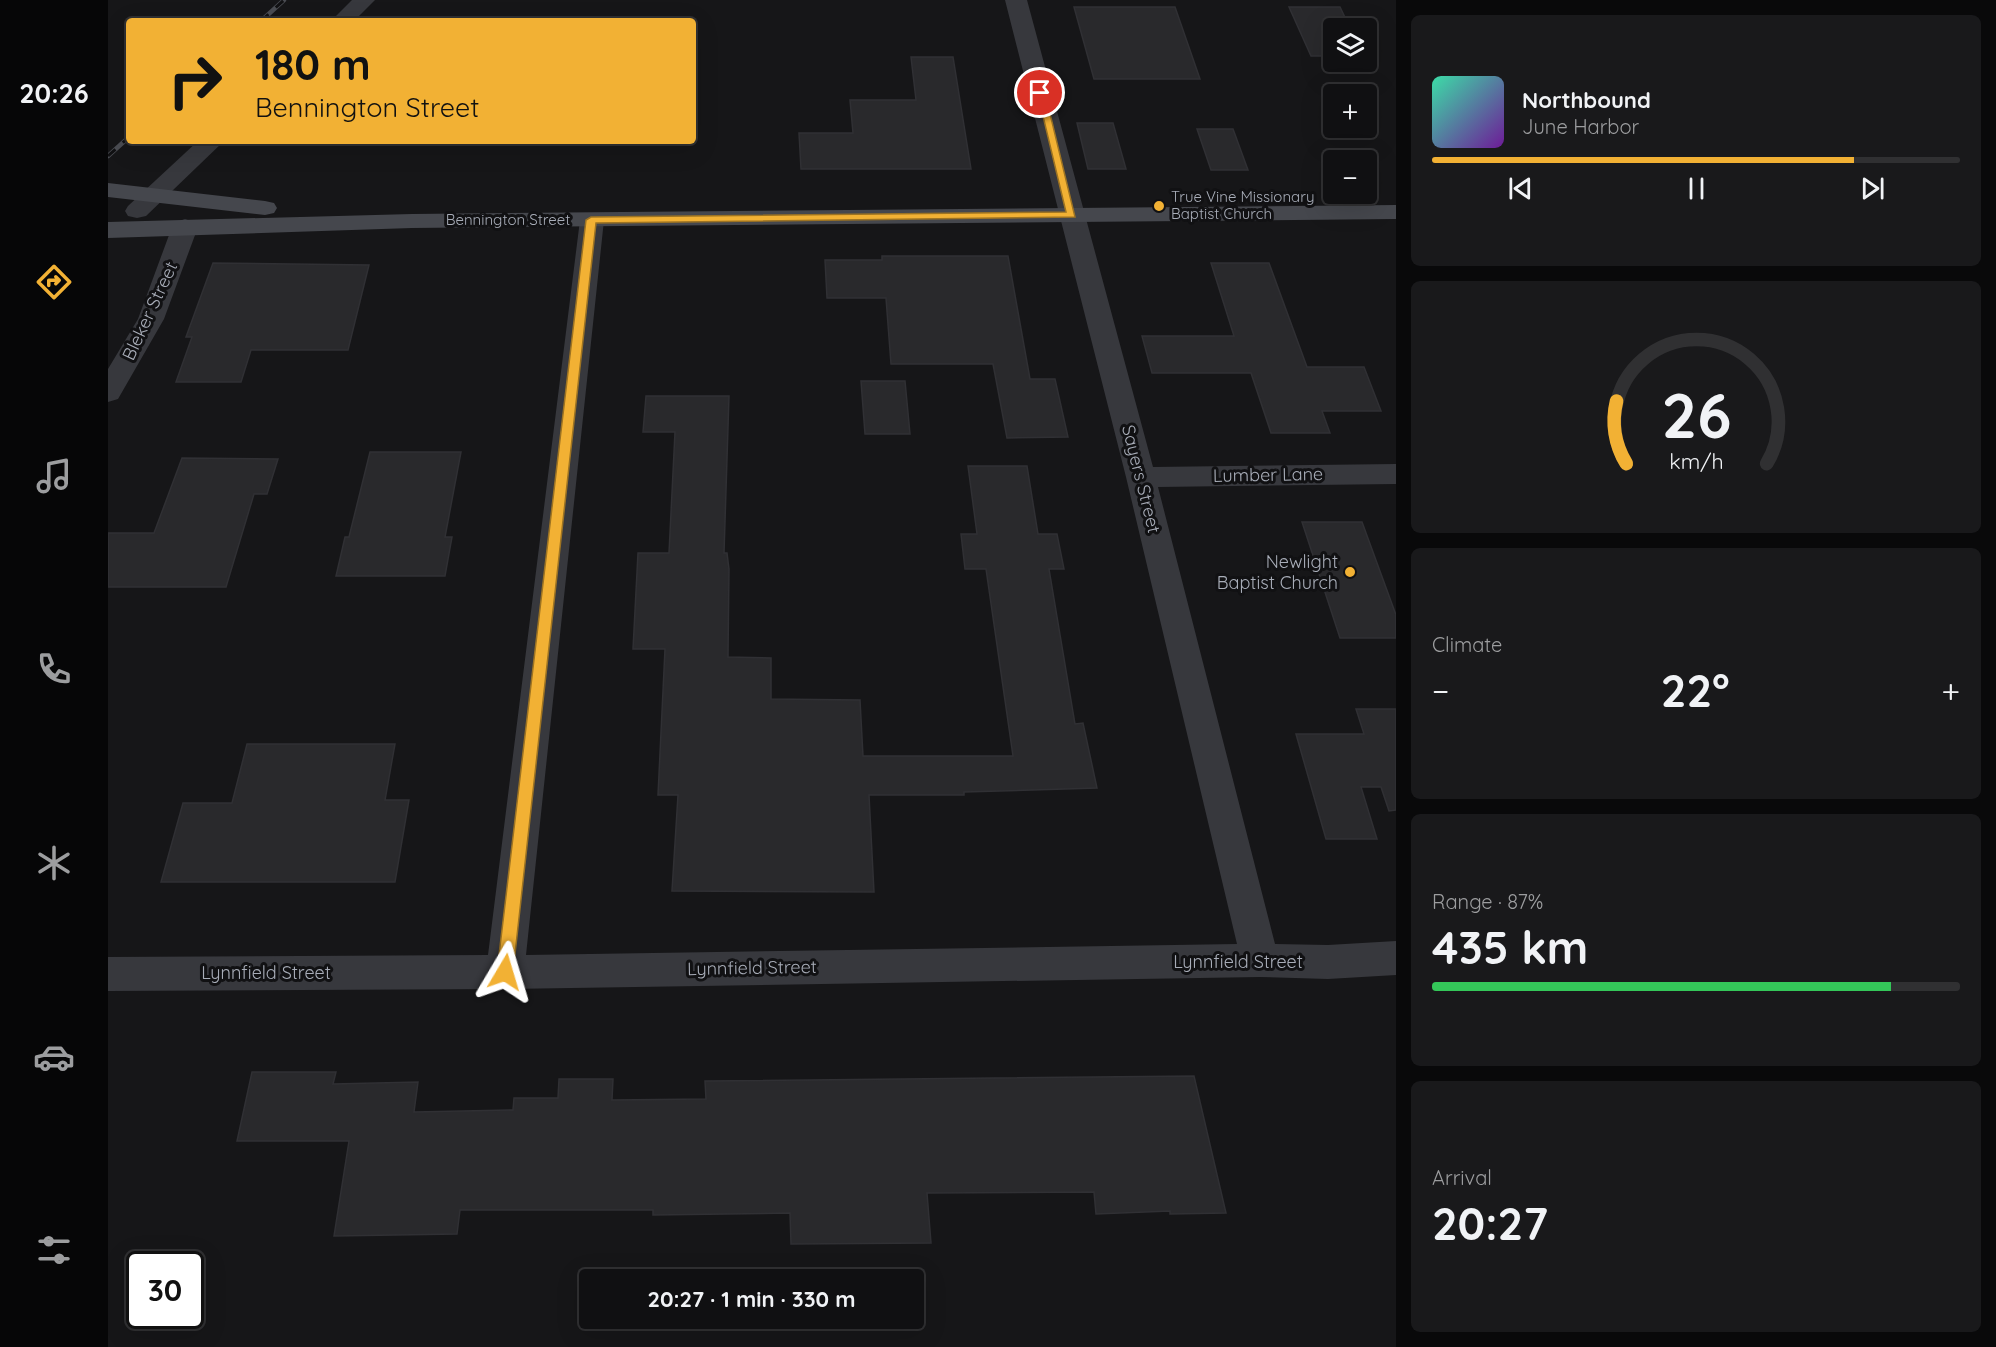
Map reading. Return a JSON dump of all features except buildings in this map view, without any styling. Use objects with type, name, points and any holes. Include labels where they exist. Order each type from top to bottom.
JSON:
[{"type":"street","points":[[345,18],[364,0]]},
{"type":"street","name":"Sayers Street","points":[[1016,0],[1141,477],[1260,960]]},
{"type":"street","points":[[108,190],[144,204],[209,144]]},
{"type":"street","name":"Bennington Street","points":[[108,211],[144,204],[288,210],[412,221]]},
{"type":"street","name":"Bennington Street","points":[[108,230],[412,221],[1396,212]]},
{"type":"street","points":[[505,972],[591,220]]},
{"type":"street","name":"Bleker Street","points":[[108,393],[151,319],[185,227]]},
{"type":"street","name":"Lumber Lane","points":[[1141,477],[1396,474]]},
{"type":"street","name":"Lynnfield Street","points":[[108,974],[505,972],[1260,960],[1328,962],[1396,958]]},
{"type":"railway","points":[[264,18],[284,0]]},
{"type":"railway","points":[[108,156],[126,140]]},
{"type":"place","name":"True Vine Missionary Baptist Church","points":[[1159,206]]},
{"type":"place","name":"Newlight Baptist Church","points":[[1350,572]]},
{"type":"route","points":[[505,972],[591,220],[1071,215],[1040,93]]}]
